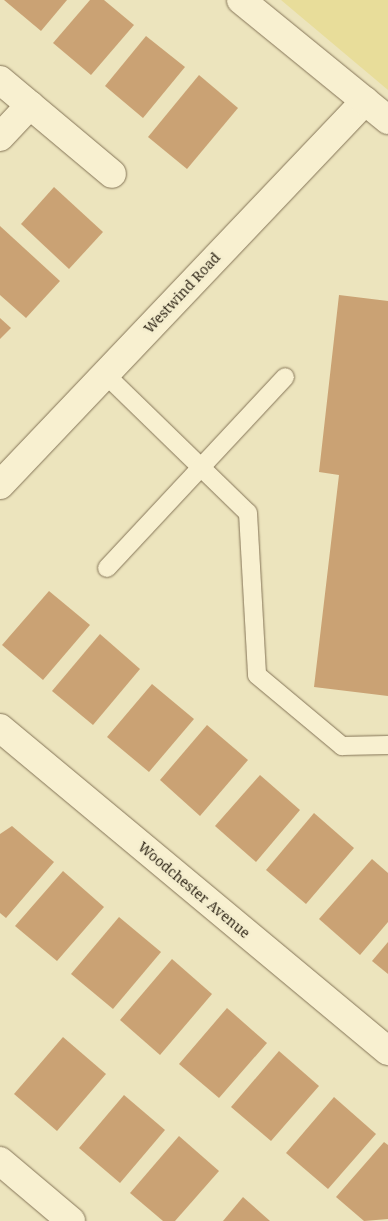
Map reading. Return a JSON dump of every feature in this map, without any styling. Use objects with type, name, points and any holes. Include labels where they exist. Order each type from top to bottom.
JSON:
[{"type":"street","points":[[241,0],[388,120]]},
{"type":"street","points":[[0,80],[112,174]]},
{"type":"street","name":"Westwind Road","points":[[0,485],[364,100]]},
{"type":"street","points":[[0,138],[30,105]]},
{"type":"street","name":"Woodchester Avenue","points":[[0,728],[388,1051]]},
{"type":"street","points":[[0,1162],[71,1221]]},
{"type":"lane","points":[[105,374],[248,513],[257,675],[342,746],[388,745]]},
{"type":"lane","points":[[107,568],[200,466],[285,377]]},
{"type":"sand","points":[[281,0],[388,0],[388,90]]},
{"type":"building","points":[[4,0],[67,0],[41,31]]},
{"type":"building","points":[[90,0],[104,0],[134,25],[91,75],[53,43]]},
{"type":"building","points":[[146,36],[185,67],[143,118],[105,86]]},
{"type":"building","points":[[199,75],[238,108],[187,169],[148,137]]},
{"type":"building","points":[[54,187],[103,232],[69,269],[21,224]]},
{"type":"building","points":[[0,226],[60,281],[26,318],[0,295]]},
{"type":"building","points":[[339,295],[388,301],[388,696],[314,687],[339,475],[319,472]]},
{"type":"building","points":[[0,318],[11,328],[0,339]]},
{"type":"building","points":[[49,591],[90,625],[43,680],[2,645]]},
{"type":"building","points":[[100,634],[140,669],[93,725],[52,691]]},
{"type":"building","points":[[152,684],[194,719],[149,772],[107,737]]},
{"type":"building","points":[[207,725],[248,760],[200,816],[160,780]]},
{"type":"building","points":[[260,775],[300,810],[256,862],[215,826]]},
{"type":"building","points":[[314,813],[354,848],[306,904],[266,870]]},
{"type":"building","points":[[12,826],[54,862],[6,918],[0,913],[0,834]]},
{"type":"building","points":[[372,859],[388,873],[388,922],[360,955],[319,919]]},
{"type":"building","points":[[63,871],[104,907],[57,961],[15,926]]},
{"type":"building","points":[[119,917],[161,952],[113,1009],[71,974]]},
{"type":"building","points":[[388,942],[388,974],[372,961]]},
{"type":"building","points":[[172,959],[212,994],[160,1055],[120,1020]]},
{"type":"building","points":[[227,1008],[267,1043],[219,1098],[179,1064]]},
{"type":"building","points":[[63,1037],[106,1074],[57,1131],[14,1094]]},
{"type":"building","points":[[279,1051],[319,1086],[271,1141],[231,1107]]},
{"type":"building","points":[[124,1095],[165,1130],[120,1183],[79,1148]]},
{"type":"building","points":[[334,1097],[376,1134],[328,1189],[286,1153]]},
{"type":"building","points":[[179,1136],[219,1171],[175,1221],[163,1221],[130,1193]]},
{"type":"building","points":[[384,1142],[388,1145],[388,1219],[364,1221],[336,1197]]},
{"type":"building","points":[[243,1197],[270,1221],[223,1221]]}]
